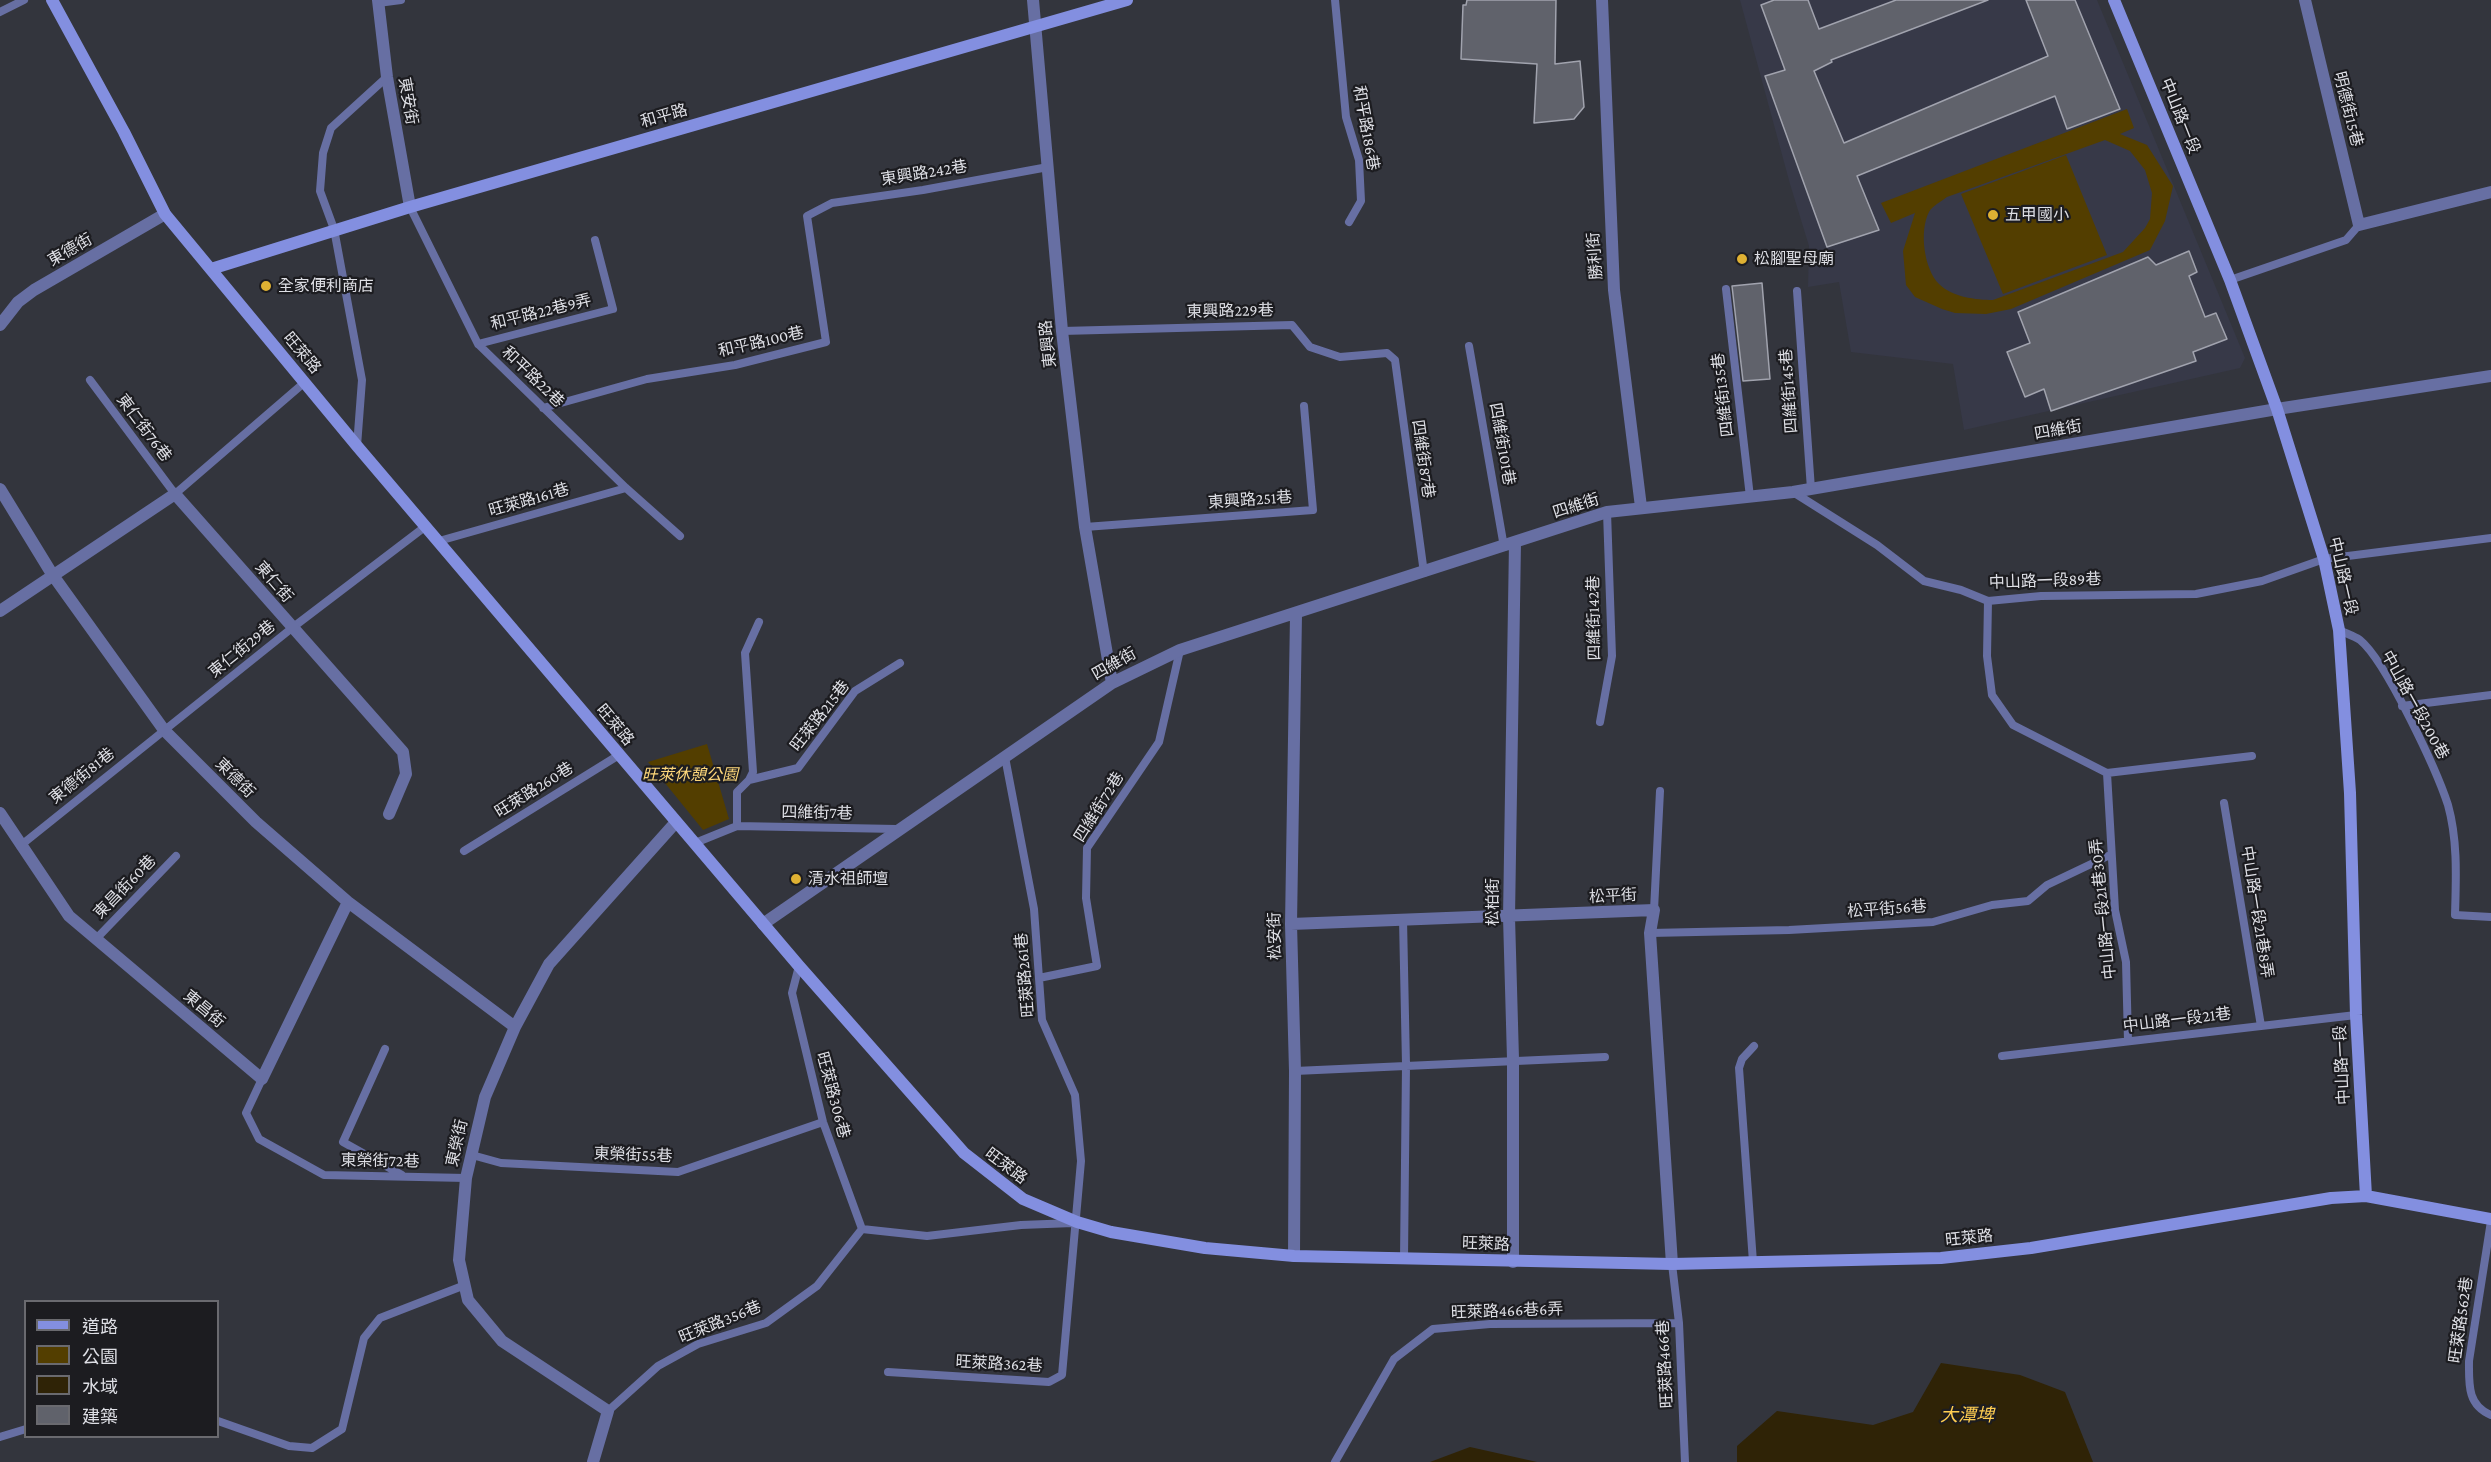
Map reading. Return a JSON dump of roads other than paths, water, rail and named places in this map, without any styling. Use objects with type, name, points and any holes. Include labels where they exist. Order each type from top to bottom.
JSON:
[{"type":"street","name":"旺萊路","points":[[52,0],[124,132],[165,214],[357,446],[799,966],[964,1153],[1023,1199],[1077,1222],[1137,1238],[1205,1248],[1294,1256],[1513,1262],[1672,1264],[1941,1258],[2031,1248],[2331,1198],[2366,1196],[2491,1220]]},
{"type":"street","name":"東興路","points":[[1033,0],[1062,331],[1085,527],[1112,683]]},
{"type":"street","name":"和平路","points":[[211,269],[334,229],[1127,0]]},
{"type":"street","name":"勝利街","points":[[1602,0],[1614,290],[1641,507]]},
{"type":"street","name":"中山路一段","points":[[2114,0],[2230,280],[2277,409],[2324,559],[2339,630],[2350,793],[2356,1015],[2366,1196]]},
{"type":"street","name":"明德街15巷","points":[[2304,0],[2359,225]]},
{"type":"street","name":"東安街","points":[[378,1],[387,77],[410,207]]},
{"type":"street","points":[[2359,225],[2491,192]]},
{"type":"street","name":"東德街","points":[[0,326],[18,302],[34,290],[165,214]]},
{"type":"street","name":"四維街","points":[[763,924],[897,829],[1112,683],[1180,650],[1296,615],[1607,513],[1641,507],[1793,492],[2277,409],[2491,376]]},
{"type":"street","name":"東德街","points":[[0,489],[52,574],[164,730],[256,822],[348,902],[515,1027]]},
{"type":"street","points":[[0,612],[52,574],[175,494]]},
{"type":"street","name":"東仁街","points":[[175,494],[403,752],[406,774],[389,814]]},
{"type":"street","name":"松柏街","points":[[1510,545],[1509,917],[1513,1059],[1513,1262]]},
{"type":"street","name":"松安街","points":[[1294,1256],[1295,1071],[1291,924],[1296,615]]},
{"type":"street","name":"東昌街","points":[[0,813],[69,916],[262,1079]]},
{"type":"street","name":"東榮街","points":[[608,1411],[502,1341],[468,1300],[459,1260],[466,1178],[484,1097],[515,1027],[549,964],[676,822]]},
{"type":"street","points":[[262,1079],[348,902]]},
{"type":"street","name":"松平街","points":[[1291,924],[1654,910],[1650,933],[1672,1264]]},
{"type":"street","points":[[593,1462],[608,1411]]},
{"type":"lane","points":[[0,12],[24,0]]},
{"type":"lane","points":[[378,1],[401,0]]},
{"type":"lane","name":"和平路186巷","points":[[1335,0],[1346,117],[1359,160],[1361,201],[1349,222]]},
{"type":"lane","points":[[357,446],[362,380],[334,229],[320,191],[323,153],[331,128],[387,77]]},
{"type":"lane","name":"東興路242巷","points":[[807,216],[832,202],[922,190],[1048,166]]},
{"type":"lane","name":"和平路22巷","points":[[410,207],[478,344],[626,488],[680,536]]},
{"type":"lane","name":"和平路100巷","points":[[543,408],[647,379],[735,365],[826,342],[807,216]]},
{"type":"lane","points":[[2230,280],[2346,240],[2359,225]]},
{"type":"lane","name":"和平路22巷9弄","points":[[478,344],[613,309],[595,240]]},
{"type":"lane","name":"四維街135巷","points":[[1726,289],[1750,497]]},
{"type":"lane","name":"四維街145巷","points":[[1797,291],[1810,489]]},
{"type":"lane","name":"東興路229巷","points":[[1062,331],[1292,325],[1310,347],[1340,357],[1387,353]]},
{"type":"lane","name":"四維街101巷","points":[[1469,346],[1510,545]]},
{"type":"lane","name":"四維街87巷","points":[[1387,353],[1395,360],[1424,573]]},
{"type":"lane","name":"東仁街76巷","points":[[90,380],[175,494]]},
{"type":"lane","points":[[175,494],[305,382]]},
{"type":"lane","name":"東興路251巷","points":[[1085,527],[1313,510],[1304,406]]},
{"type":"lane","name":"旺萊路161巷","points":[[439,541],[626,488]]},
{"type":"lane","name":"中山路一段89巷","points":[[1793,492],[1877,545],[1924,581],[1962,590],[1988,600],[2042,596],[2196,594],[2262,581],[2324,559],[2491,538]]},
{"type":"lane","name":"四維街142巷","points":[[1600,722],[1612,656],[1607,513]]},
{"type":"lane","name":"東仁街29巷","points":[[164,730],[292,628],[426,526]]},
{"type":"lane","points":[[1988,600],[1988,656],[1992,695],[2013,725],[2108,773],[2252,756]]},
{"type":"lane","points":[[694,843],[737,826],[738,792],[753,772],[745,653],[759,622]]},
{"type":"lane","name":"中山路一段200巷","points":[[2339,630],[2360,640],[2383,671],[2425,749],[2448,806],[2456,857],[2455,915],[2491,916]]},
{"type":"lane","name":"四維街72巷","points":[[1039,978],[1097,966],[1086,898],[1088,848],[1159,742],[1180,650]]},
{"type":"lane","name":"旺萊路215巷","points":[[748,780],[798,768],[855,690],[900,663]]},
{"type":"lane","points":[[2402,705],[2491,695]]},
{"type":"lane","name":"東德街81巷","points":[[20,846],[164,730]]},
{"type":"lane","name":"旺萊路260巷","points":[[464,850],[619,755]]},
{"type":"lane","name":"旺萊路261巷","points":[[1005,757],[1034,909],[1042,1020],[1075,1095],[1081,1161],[1077,1222]]},
{"type":"lane","name":"中山路一段21巷30弄","points":[[2108,773],[2110,855],[2115,909],[2126,962],[2128,1041]]},
{"type":"lane","points":[[1654,910],[1660,791]]},
{"type":"lane","name":"中山路一段21巷8弄","points":[[2224,803],[2261,1026]]},
{"type":"lane","name":"四維街7巷","points":[[737,826],[897,829]]},
{"type":"lane","name":"松平街56巷","points":[[1650,933],[1790,930],[1933,922],[1992,905],[2028,901],[2047,885],[2110,855]]},
{"type":"lane","name":"東昌街60巷","points":[[96,939],[176,856]]},
{"type":"lane","points":[[1403,919],[1406,1065],[1404,1258]]},
{"type":"lane","name":"旺萊路306巷","points":[[799,966],[792,993],[823,1122],[862,1229]]},
{"type":"lane","name":"中山路一段21巷","points":[[2002,1056],[2356,1015]]},
{"type":"lane","points":[[1753,1262],[1739,1068],[1742,1059],[1754,1046]]},
{"type":"lane","points":[[385,1049],[344,1142],[405,1177]]},
{"type":"lane","points":[[1295,1071],[1513,1059],[1605,1057]]},
{"type":"lane","name":"東榮街72巷","points":[[262,1079],[246,1113],[259,1139],[324,1175],[466,1178]]},
{"type":"lane","name":"東榮街55巷","points":[[472,1155],[501,1163],[678,1172],[823,1122]]},
{"type":"lane","name":"旺萊路562巷","points":[[2491,1220],[2469,1361],[2471,1398],[2479,1410],[2491,1414]]},
{"type":"lane","points":[[862,1229],[927,1236],[1022,1225],[1077,1222]]},
{"type":"lane","name":"旺萊路362巷","points":[[888,1372],[1049,1382],[1062,1375],[1077,1222]]},
{"type":"lane","name":"旺萊路356巷","points":[[608,1411],[658,1366],[698,1344],[766,1323],[817,1286],[862,1229]]},
{"type":"lane","name":"旺萊路466巷","points":[[1672,1264],[1678,1323],[1685,1462]]},
{"type":"lane","points":[[219,1421],[289,1446],[312,1448],[342,1429],[364,1338],[380,1318],[465,1285]]},
{"type":"lane","name":"旺萊路466巷6弄","points":[[1335,1462],[1394,1359],[1432,1329],[1490,1324],[1678,1323]]},
{"type":"lane","points":[[0,1437],[24,1430]]},
{"type":"water","name":"大潭埤","points":[[1941,1363],[2020,1375],[2065,1392],[2093,1462],[1737,1462],[1737,1446],[1777,1411],[1873,1425],[1913,1412]]},
{"type":"water","points":[[1470,1447],[1537,1462],[1430,1462]]},
{"type":"place","name":"五甲國小","points":[[1993,215]]},
{"type":"place","name":"松腳聖母廟","points":[[1742,259]]},
{"type":"place","name":"全家便利商店","points":[[266,286]]},
{"type":"place","name":"清水祖師壇","points":[[796,879]]},
{"type":"park label","name":"旺萊休憩公園","points":[[690,775]]}]
